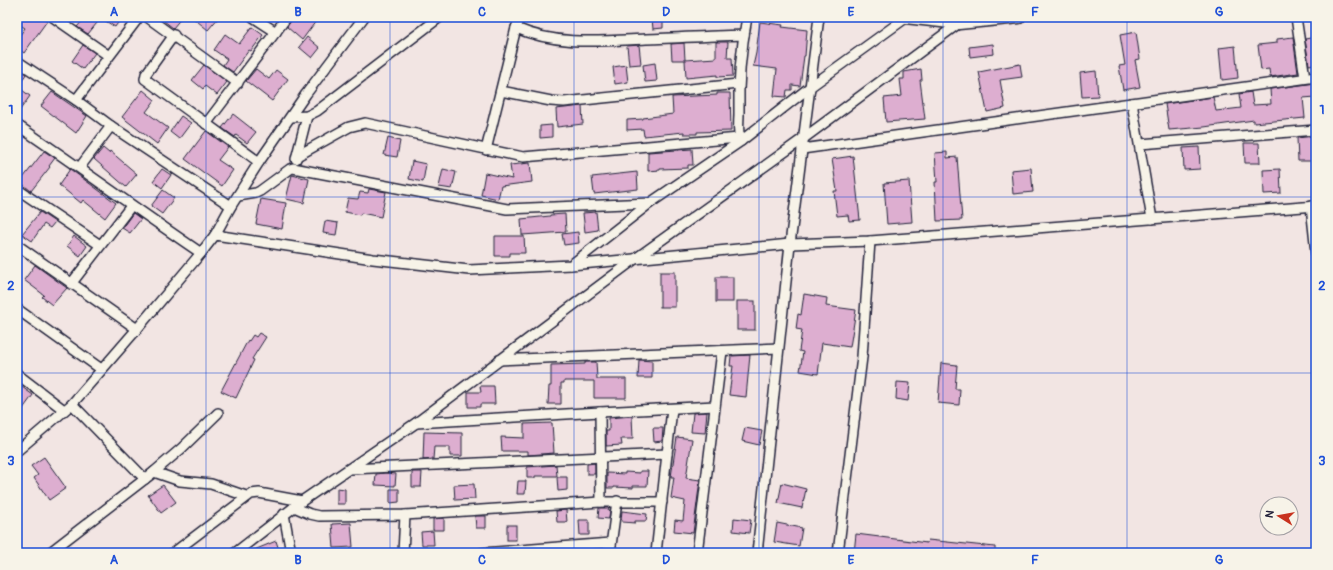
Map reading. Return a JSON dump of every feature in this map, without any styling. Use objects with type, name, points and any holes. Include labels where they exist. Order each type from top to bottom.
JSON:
[{"type":"main road","points":[[906,17],[963,20],[1019,17]]},
{"type":"street","points":[[53,17],[109,56]]},
{"type":"street","points":[[76,100],[139,17]]},
{"type":"street","points":[[147,17],[174,35],[238,83]]},
{"type":"street","points":[[253,17],[276,32]]},
{"type":"street","points":[[206,124],[287,17]]},
{"type":"street","points":[[17,451],[68,407],[137,329],[201,253],[215,235],[231,206],[259,162],[306,94],[364,17]]},
{"type":"street","points":[[291,117],[307,116],[318,111],[440,17]]},
{"type":"street","points":[[486,150],[520,17]]},
{"type":"street","points":[[740,139],[738,84],[747,17]]},
{"type":"street","points":[[757,553],[790,244],[819,17]]},
{"type":"street","points":[[571,265],[650,202],[740,139],[906,17]]},
{"type":"street","points":[[1296,17],[1305,78]]},
{"type":"street","points":[[235,553],[284,514],[416,423],[635,259],[804,138],[963,20]]},
{"type":"street","points":[[516,28],[532,34],[550,38],[585,42],[744,35]]},
{"type":"street","points":[[174,35],[146,74],[146,82],[259,162]]},
{"type":"street","points":[[17,61],[231,206]]},
{"type":"street","points":[[802,149],[1316,77]]},
{"type":"street","points":[[501,91],[550,101],[564,102],[738,84]]},
{"type":"street","points":[[1132,103],[1152,219]]},
{"type":"street","points":[[238,196],[260,191],[294,168],[307,116]]},
{"type":"street","points":[[297,156],[349,127],[365,123],[523,157],[740,139]]},
{"type":"street","points":[[17,125],[80,167],[132,206],[201,253]]},
{"type":"street","points":[[80,167],[111,126]]},
{"type":"street","points":[[1140,144],[1316,130]]},
{"type":"street","points":[[294,168],[507,209],[650,202]]},
{"type":"street","points":[[17,189],[100,245]]},
{"type":"street","points":[[70,284],[132,206]]},
{"type":"street","points":[[215,235],[373,259],[469,270],[571,265],[790,244],[870,241],[1314,206],[1316,253]]},
{"type":"street","points":[[838,553],[862,357],[870,241]]},
{"type":"street","points":[[17,245],[70,284],[137,329]]},
{"type":"street","points":[[17,309],[101,370]]},
{"type":"street","points":[[499,360],[778,348]]},
{"type":"street","points":[[697,553],[722,351]]},
{"type":"street","points":[[18,377],[68,407],[145,479]]},
{"type":"street","points":[[416,423],[715,406]]},
{"type":"street","points":[[656,553],[672,409]]},
{"type":"street","points":[[600,412],[601,502]]},
{"type":"street","points":[[49,553],[154,472],[182,448],[218,413]]},
{"type":"street","points":[[350,469],[667,454]]},
{"type":"street","points":[[154,472],[180,481],[211,484],[246,496]]},
{"type":"street","points":[[173,553],[246,496],[259,493],[302,501]]},
{"type":"street","points":[[294,507],[319,516],[405,515],[617,501],[662,502]]},
{"type":"street","points":[[610,553],[617,501]]},
{"type":"street","points":[[284,514],[291,553]]},
{"type":"street","points":[[403,553],[405,515]]},
{"type":"street","points":[[482,553],[611,543]]},
{"type":"building","points":[[17,17],[42,17],[47,21],[24,53],[17,48],[17,39],[25,28],[17,23]]},
{"type":"building","points":[[88,17],[122,17],[115,27],[101,18],[88,34],[77,27]]},
{"type":"building","points":[[159,17],[182,17],[173,28]]},
{"type":"building","points":[[192,17],[219,17],[208,30]]},
{"type":"building","points":[[293,17],[319,17],[302,40],[287,27]]},
{"type":"building","points":[[652,19],[663,19],[663,28],[653,29]]},
{"type":"building","points":[[760,22],[783,25],[782,27],[807,30],[805,56],[800,86],[792,85],[792,90],[787,90],[786,97],[774,96],[777,69],[753,66]]},
{"type":"building","points":[[252,27],[263,35],[251,51],[249,50],[233,72],[223,65],[227,59],[214,50],[225,34],[239,44]]},
{"type":"building","points":[[1136,32],[1140,59],[1135,60],[1140,87],[1123,90],[1119,66],[1125,65],[1120,35]]},
{"type":"building","points":[[307,37],[320,48],[312,58],[299,47]]},
{"type":"building","points":[[1293,37],[1298,73],[1270,77],[1269,69],[1261,70],[1258,45],[1277,43],[1277,39]]},
{"type":"building","points":[[1316,37],[1316,64],[1309,65],[1305,39]]},
{"type":"building","points":[[716,42],[728,42],[727,58],[732,58],[733,76],[717,77],[717,75],[686,78],[685,60],[716,58]]},
{"type":"building","points":[[684,43],[685,60],[672,60],[671,44]]},
{"type":"building","points":[[993,44],[994,54],[970,57],[969,47]]},
{"type":"building","points":[[83,45],[95,53],[83,69],[72,61]]},
{"type":"building","points":[[639,45],[641,64],[629,65],[627,46]]},
{"type":"building","points":[[1235,46],[1238,78],[1222,80],[1219,48]]},
{"type":"building","points":[[655,63],[657,81],[645,82],[643,65]]},
{"type":"building","points":[[1020,64],[1022,77],[1000,80],[1005,108],[987,112],[979,72]]},
{"type":"building","points":[[204,65],[227,82],[217,95],[205,86],[203,89],[192,80]]},
{"type":"building","points":[[626,65],[628,82],[615,84],[613,67]]},
{"type":"building","points":[[17,68],[26,74],[18,87],[30,96],[17,114]]},
{"type":"building","points":[[256,69],[269,79],[276,70],[288,79],[272,101],[246,81]]},
{"type":"building","points":[[921,69],[922,80],[920,80],[925,119],[886,122],[884,98],[902,96],[900,79],[904,79],[904,72]]},
{"type":"building","points":[[1096,71],[1098,96],[1082,97],[1080,73]]},
{"type":"building","points":[[1316,83],[1316,97],[1303,98],[1305,118],[1254,123],[1254,120],[1169,130],[1165,104],[1213,97],[1216,111],[1241,108],[1239,94],[1251,92],[1253,105],[1271,104],[1270,89]]},
{"type":"building","points":[[143,90],[155,100],[146,112],[168,128],[157,144],[122,117]]},
{"type":"building","points":[[52,92],[87,116],[76,133],[41,106]]},
{"type":"building","points":[[717,93],[730,93],[731,131],[697,132],[697,134],[684,134],[684,132],[644,136],[643,129],[627,130],[627,120],[673,114],[672,97],[717,95]]},
{"type":"building","points":[[582,106],[583,124],[557,127],[556,109]]},
{"type":"building","points":[[233,114],[256,132],[247,143],[236,135],[235,137],[222,128]]},
{"type":"building","points":[[181,116],[191,123],[179,139],[170,132]]},
{"type":"building","points":[[552,125],[552,137],[540,138],[540,126]]},
{"type":"building","points":[[206,131],[228,147],[218,160],[233,170],[222,186],[185,159]]},
{"type":"building","points":[[1314,136],[1315,161],[1298,161],[1297,138]]},
{"type":"building","points":[[388,138],[400,141],[397,157],[384,155]]},
{"type":"building","points":[[1244,143],[1259,143],[1260,163],[1245,163]]},
{"type":"building","points":[[1199,147],[1200,169],[1184,170],[1183,148]]},
{"type":"building","points":[[103,148],[109,153],[110,151],[137,174],[126,187],[94,159]]},
{"type":"building","points":[[692,149],[693,165],[688,165],[688,168],[648,171],[648,152]]},
{"type":"building","points":[[44,151],[55,158],[49,166],[50,167],[31,191],[20,182]]},
{"type":"building","points":[[947,152],[947,158],[957,157],[962,220],[937,221],[935,153]]},
{"type":"building","points":[[853,156],[860,220],[849,221],[848,215],[837,216],[834,191],[837,191],[832,159]]},
{"type":"building","points":[[412,161],[426,164],[423,182],[409,179]]},
{"type":"building","points":[[530,163],[532,182],[501,186],[498,199],[481,195],[485,173],[512,179],[510,165]]},
{"type":"building","points":[[1031,168],[1033,192],[1013,194],[1011,170]]},
{"type":"building","points":[[70,169],[116,203],[105,218],[83,200],[81,203],[59,185]]},
{"type":"building","points":[[162,169],[171,175],[162,188],[153,181]]},
{"type":"building","points":[[443,169],[456,172],[452,189],[439,187]]},
{"type":"building","points":[[1280,169],[1281,193],[1264,194],[1263,170]]},
{"type":"building","points":[[637,172],[638,189],[594,194],[592,177]]},
{"type":"building","points":[[292,175],[309,179],[304,203],[286,199]]},
{"type":"building","points":[[909,181],[912,222],[887,224],[884,183]]},
{"type":"building","points":[[369,189],[386,192],[381,217],[361,213],[360,215],[345,212],[348,198],[358,199],[360,192],[368,193]]},
{"type":"building","points":[[163,190],[174,198],[162,214],[151,206]]},
{"type":"building","points":[[261,199],[286,203],[282,229],[256,224]]},
{"type":"building","points":[[40,212],[55,222],[50,228],[44,224],[32,241],[22,234]]},
{"type":"building","points":[[596,212],[598,230],[585,232],[583,213]]},
{"type":"building","points":[[133,213],[141,219],[130,233],[122,228]]},
{"type":"building","points":[[565,214],[566,232],[522,235],[521,219]]},
{"type":"building","points":[[325,221],[338,223],[336,235],[323,233]]},
{"type":"building","points":[[578,232],[579,243],[564,245],[562,234]]},
{"type":"building","points":[[74,236],[87,246],[80,256],[67,246]]},
{"type":"building","points":[[495,236],[524,236],[525,253],[510,253],[510,256],[495,256]]},
{"type":"building","points":[[35,265],[67,288],[52,305],[42,297],[44,295],[24,280]]},
{"type":"building","points":[[660,272],[675,272],[675,307],[660,307]]},
{"type":"building","points":[[716,277],[733,277],[733,302],[716,302]]},
{"type":"building","points":[[804,294],[827,298],[826,306],[856,310],[850,347],[822,343],[818,374],[800,371],[803,352],[799,351],[802,330],[796,329],[798,314],[801,315]]},
{"type":"building","points":[[737,301],[755,301],[755,330],[737,330]]},
{"type":"building","points":[[259,333],[266,337],[252,359],[254,360],[236,398],[221,391],[248,340],[249,341],[253,335],[256,337]]},
{"type":"building","points":[[750,355],[746,397],[729,395],[733,366],[730,366],[731,356]]},
{"type":"building","points":[[639,360],[652,361],[652,378],[638,378]]},
{"type":"building","points":[[585,362],[596,362],[597,379],[626,379],[626,398],[594,398],[594,381],[564,381],[564,383],[561,383],[561,404],[548,404],[549,386],[551,386],[551,365],[585,364]]},
{"type":"building","points":[[941,363],[957,365],[955,389],[960,389],[959,405],[938,403]]},
{"type":"building","points":[[897,382],[910,383],[908,401],[896,399]]},
{"type":"building","points":[[480,386],[494,386],[495,404],[480,404],[480,407],[468,407],[468,392],[481,392]]},
{"type":"building","points":[[22,387],[33,395],[22,410],[17,406],[17,394]]},
{"type":"building","points":[[707,412],[705,433],[691,432],[693,413]]},
{"type":"building","points":[[632,416],[633,439],[621,439],[622,445],[606,446],[606,431],[609,431],[609,418]]},
{"type":"building","points":[[552,423],[554,453],[528,455],[528,451],[502,451],[501,437],[524,438],[524,424]]},
{"type":"building","points":[[653,428],[663,428],[662,441],[654,442]]},
{"type":"building","points":[[745,428],[762,431],[759,445],[742,441]]},
{"type":"building","points":[[424,432],[462,433],[462,456],[450,456],[450,447],[434,447],[433,459],[423,460]]},
{"type":"building","points":[[677,437],[692,439],[686,478],[700,480],[693,533],[674,531],[675,520],[683,521],[685,501],[671,498],[674,477],[671,477]]},
{"type":"building","points":[[44,457],[66,488],[49,500],[34,478],[38,475],[31,466]]},
{"type":"building","points":[[595,463],[595,474],[587,474],[587,464]]},
{"type":"building","points":[[556,465],[557,476],[535,476],[535,478],[527,478],[527,467]]},
{"type":"building","points":[[640,471],[648,471],[647,486],[633,486],[633,488],[607,488],[607,473],[625,474],[625,472],[640,473]]},
{"type":"building","points":[[412,472],[422,472],[421,487],[412,487]]},
{"type":"building","points":[[376,474],[396,474],[395,486],[375,485]]},
{"type":"building","points":[[557,477],[567,477],[567,490],[558,491]]},
{"type":"building","points":[[518,481],[526,481],[525,494],[517,494]]},
{"type":"building","points":[[782,483],[806,489],[802,508],[778,503]]},
{"type":"building","points":[[474,484],[475,499],[455,500],[454,485]]},
{"type":"building","points":[[163,485],[176,502],[161,513],[148,495]]},
{"type":"building","points":[[337,488],[345,489],[345,504],[337,504]]},
{"type":"building","points":[[390,489],[399,489],[399,502],[390,503]]},
{"type":"building","points":[[599,508],[609,508],[609,519],[598,518]]},
{"type":"building","points":[[566,510],[567,522],[557,522],[556,511]]},
{"type":"building","points":[[622,511],[647,514],[646,521],[635,521],[635,523],[622,522]]},
{"type":"building","points":[[475,516],[486,516],[486,528],[476,528]]},
{"type":"building","points":[[444,518],[444,530],[433,530],[433,519]]},
{"type":"building","points":[[734,518],[751,520],[749,533],[733,531]]},
{"type":"building","points":[[579,520],[589,520],[589,535],[580,535]]},
{"type":"building","points":[[351,523],[353,547],[334,548],[332,524]]},
{"type":"building","points":[[777,523],[802,528],[799,546],[774,542]]},
{"type":"building","points":[[507,525],[516,525],[516,540],[507,540]]},
{"type":"building","points":[[433,531],[434,545],[422,545],[421,532]]},
{"type":"building","points":[[856,534],[927,543],[928,540],[995,547],[995,553],[854,553]]},
{"type":"building","points":[[276,541],[280,553],[247,553]]}]
